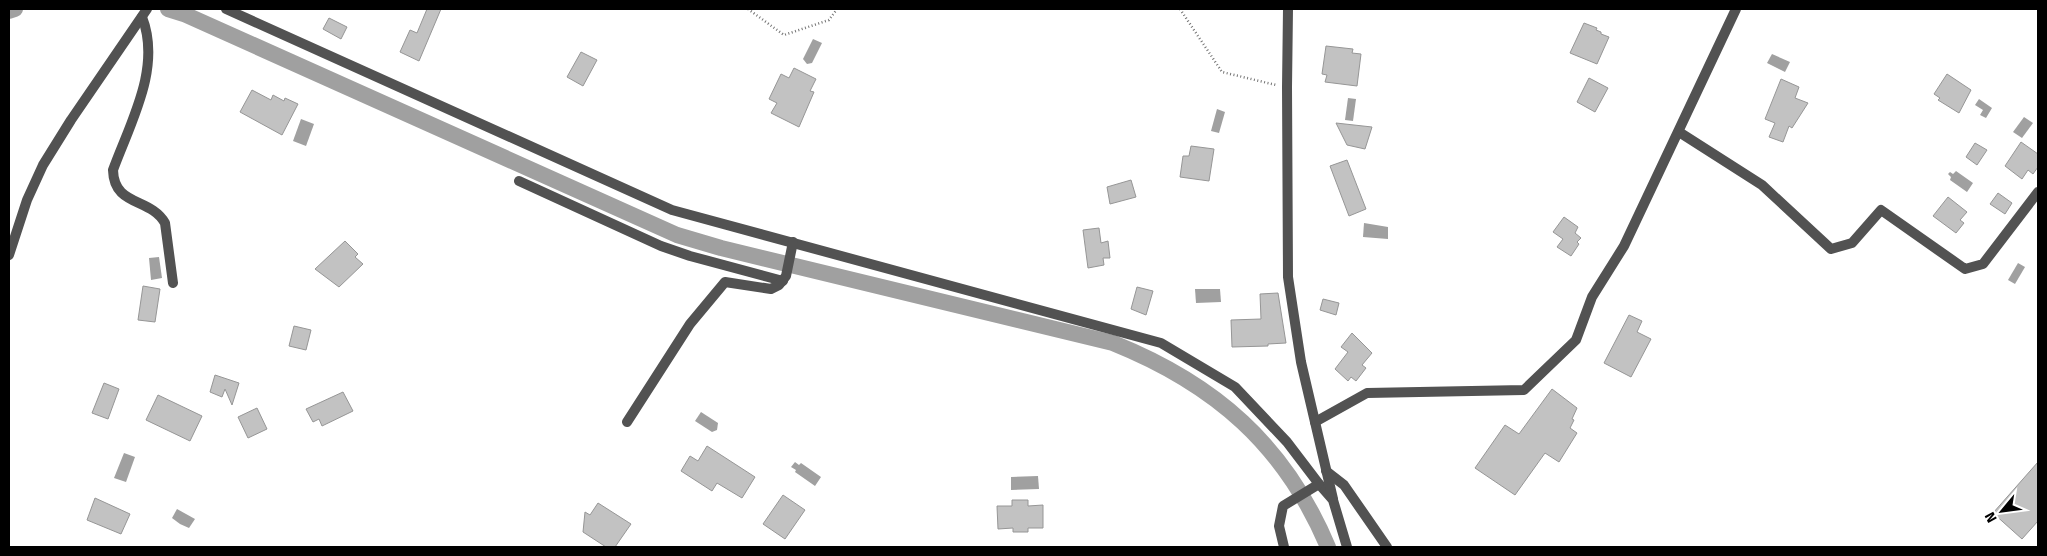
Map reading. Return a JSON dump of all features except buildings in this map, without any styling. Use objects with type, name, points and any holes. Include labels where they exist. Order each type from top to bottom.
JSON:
[{"type":"street","points":[[226,9],[672,210],[1161,343],[1235,387],[1288,442],[1333,500]]},
{"type":"street","points":[[1288,9],[1288,277],[1301,362],[1333,500],[1347,547]]},
{"type":"street","points":[[1315,422],[1367,393],[1524,390],[1576,340],[1592,297],[1624,246],[1736,9]]},
{"type":"street","points":[[9,255],[27,200],[43,165],[71,120],[144,13]]},
{"type":"street","points":[[144,13],[148,58],[146,81],[113,170],[113,180],[124,196],[154,210],[165,223],[173,283]]},
{"type":"street","points":[[1679,132],[1762,185],[1831,249],[1852,243],[1881,210],[1965,269],[1983,264],[2038,192]]},
{"type":"street","points":[[519,181],[661,246],[690,256],[784,279]]},
{"type":"street","points":[[627,422],[690,324],[725,282],[771,290],[780,285],[784,279],[793,242]]},
{"type":"street","points":[[1326,471],[1344,485],[1387,547]]},
{"type":"street","points":[[1284,547],[1279,526],[1283,506],[1319,484]]},
{"type":"path","points":[[748,9],[784,35],[829,20],[837,9]]},
{"type":"path","points":[[1180,9],[1222,72],[1287,87]]},
{"type":"shaded area","points":[[813,39],[822,43],[812,63],[807,64],[803,59]]},
{"type":"shaded area","points":[[1772,54],[1790,62],[1785,72],[1767,63]]},
{"type":"shaded area","points":[[1348,98],[1356,99],[1353,121],[1345,120]]},
{"type":"shaded area","points":[[1979,99],[1992,108],[1986,118],[1980,115],[1983,110],[1975,105]]},
{"type":"shaded area","points":[[1217,109],[1225,112],[1219,133],[1211,131]]},
{"type":"shaded area","points":[[2024,117],[2033,123],[2022,138],[2013,132]]},
{"type":"shaded area","points":[[301,119],[314,124],[306,146],[293,141]]},
{"type":"shaded area","points":[[1956,171],[1973,183],[1967,192],[1950,180],[1951,177],[1948,174],[1950,172],[1953,174]]},
{"type":"shaded area","points":[[1364,223],[1388,227],[1388,239],[1363,237]]},
{"type":"shaded area","points":[[159,257],[162,278],[151,280],[149,258]]},
{"type":"shaded area","points":[[2018,263],[2025,267],[2015,284],[2008,280]]},
{"type":"shaded area","points":[[1195,289],[1220,289],[1221,302],[1196,303]]},
{"type":"shaded area","points":[[701,412],[718,423],[717,430],[712,432],[695,421]]},
{"type":"shaded area","points":[[124,453],[135,457],[126,482],[114,478]]},
{"type":"shaded area","points":[[795,462],[799,465],[801,463],[821,477],[815,486],[795,472],[796,470],[791,467]]},
{"type":"shaded area","points":[[1038,476],[1039,489],[1011,490],[1011,477]]},
{"type":"shaded area","points":[[177,509],[195,519],[189,528],[172,518]]},
{"type":"waterway","points":[[9,11],[15,9]]},
{"type":"waterway","points":[[168,9],[184,14],[677,235],[721,248],[1113,343],[1150,359],[1184,378],[1215,399],[1243,422],[1268,448],[1291,478],[1311,511],[1328,547]]}]
